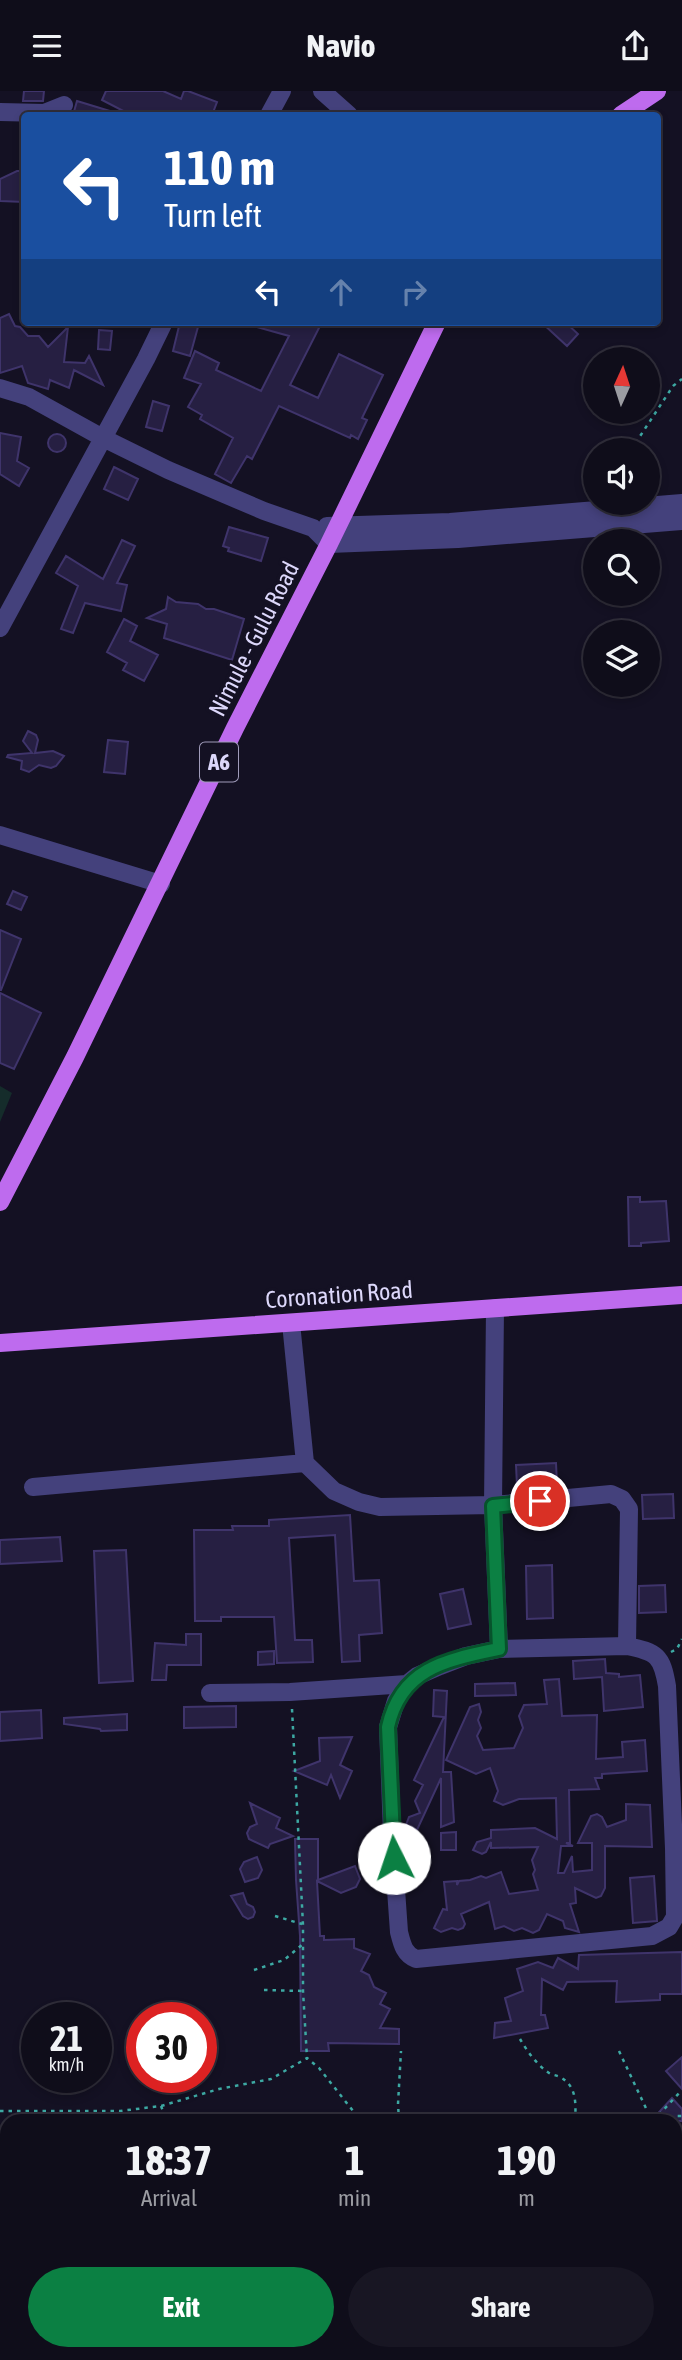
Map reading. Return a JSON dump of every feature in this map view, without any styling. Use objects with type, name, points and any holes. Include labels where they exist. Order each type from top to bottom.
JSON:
[{"type":"main road","points":[[626,112],[657,91]]},
{"type":"main road","name":"Nimule - Gulu Road","points":[[0,1202],[161,884],[235,728],[329,544],[435,326]]},
{"type":"main road","name":"Coronation Road","points":[[0,1343],[682,1294]]},
{"type":"street","points":[[271,112],[282,91]]},
{"type":"street","points":[[322,91],[346,112]]},
{"type":"street","points":[[46,112],[64,104]]},
{"type":"street","points":[[0,112],[21,112]]},
{"type":"street","points":[[0,628],[162,326]]},
{"type":"street","points":[[0,388],[29,397],[103,438],[264,511],[313,528],[329,544],[458,539],[682,521]]},
{"type":"street","points":[[313,528],[450,522],[682,503]]},
{"type":"street","points":[[0,835],[161,884]]},
{"type":"street","points":[[495,1308],[493,1506],[499,1649]]},
{"type":"street","points":[[291,1323],[306,1463],[334,1491],[380,1507],[493,1506],[611,1495],[622,1499],[629,1509],[627,1646]]},
{"type":"street","points":[[33,1487],[306,1463]]},
{"type":"street","points":[[627,1646],[642,1649],[659,1658],[664,1667],[667,1686],[678,1848],[675,1917],[661,1933],[416,1959],[403,1948],[399,1932],[392,1833],[388,1727],[396,1701],[417,1676],[466,1656],[499,1649],[627,1646]]},
{"type":"street","points":[[210,1693],[290,1692],[408,1684]]},
{"type":"path","points":[[639,438],[673,387],[682,379]]},
{"type":"path","points":[[290,1692],[303,1925],[307,2058],[319,2068],[355,2114]]},
{"type":"path","points":[[275,1916],[303,1925]]},
{"type":"path","points":[[254,1970],[284,1960],[303,1943]]},
{"type":"path","points":[[264,1990],[303,1991]]},
{"type":"path","points":[[520,2039],[529,2054],[549,2073],[562,2078],[574,2092],[575,2114]]},
{"type":"path","points":[[399,2114],[401,2051]]},
{"type":"path","points":[[620,2051],[650,2114]]},
{"type":"path","points":[[0,2111],[120,2111],[161,2106],[219,2089],[271,2079],[307,2058]]},
{"type":"path","points":[[659,2114],[682,2089]]},
{"type":"path","points":[[161,2106],[164,2114]]},
{"type":"green space","points":[[0,1086],[12,1093],[0,1122]]},
{"type":"building","points":[[24,91],[44,91],[43,101],[23,101]]},
{"type":"building","points":[[106,91],[163,91],[181,99],[184,91],[188,91],[217,102],[213,112],[125,112],[102,100]]},
{"type":"building","points":[[77,101],[113,112],[74,112]]},
{"type":"building","points":[[21,171],[21,202],[0,201],[0,179]]},
{"type":"building","points":[[9,314],[15,326],[20,327],[28,336],[39,336],[48,347],[68,327],[64,362],[85,363],[89,356],[103,385],[74,370],[69,388],[50,380],[48,389],[28,383],[22,366],[0,373],[0,318]]},
{"type":"building","points":[[179,326],[198,327],[190,356],[173,351]]},
{"type":"building","points":[[253,326],[320,326],[290,385],[318,398],[339,354],[383,375],[362,418],[367,420],[358,439],[351,435],[350,438],[279,406],[252,459],[247,456],[231,483],[215,474],[233,438],[200,419],[202,415],[188,407],[201,384],[184,378],[195,351],[219,363],[216,370],[261,391],[289,336]]},
{"type":"building","points":[[545,326],[569,326],[578,334],[567,346]]},
{"type":"building","points":[[99,330],[112,331],[110,350],[98,349]]},
{"type":"building","points":[[153,401],[169,406],[162,431],[146,427]]},
{"type":"building","points":[[0,433],[21,437],[17,461],[29,468],[19,486],[0,474]]},
{"type":"building","points":[[57,434],[63,437],[66,443],[63,449],[57,452],[51,449],[48,443],[51,437]]},
{"type":"building","points":[[114,467],[138,479],[128,500],[104,489]]},
{"type":"building","points":[[229,527],[268,538],[261,561],[228,551],[229,548],[223,546]]},
{"type":"building","points":[[122,540],[135,546],[117,583],[127,585],[121,611],[85,603],[73,633],[61,629],[78,586],[56,573],[66,556],[103,579]]},
{"type":"building","points":[[168,597],[176,602],[198,604],[206,609],[244,619],[232,660],[164,638],[167,624],[147,618],[166,609]]},
{"type":"building","points":[[124,619],[137,626],[130,641],[158,655],[144,681],[123,670],[127,663],[107,652]]},
{"type":"building","points":[[28,731],[36,735],[38,740],[35,753],[53,751],[64,756],[56,766],[51,768],[39,765],[29,772],[21,769],[22,761],[7,757],[32,753],[23,741]]},
{"type":"building","points":[[108,740],[128,742],[125,774],[104,772]]},
{"type":"building","points":[[13,891],[27,897],[21,910],[7,904]]},
{"type":"building","points":[[0,930],[21,939],[1,990],[0,990]]},
{"type":"building","points":[[0,993],[41,1013],[14,1069],[0,1063]]},
{"type":"building","points":[[628,1197],[640,1197],[640,1202],[666,1201],[669,1241],[629,1246]]},
{"type":"building","points":[[556,1463],[557,1484],[517,1486],[516,1465]]},
{"type":"building","points":[[673,1494],[674,1518],[643,1519],[642,1495]]},
{"type":"building","points":[[350,1515],[354,1581],[379,1580],[382,1633],[359,1635],[360,1661],[342,1662],[335,1535],[289,1538],[295,1640],[312,1640],[313,1662],[277,1663],[274,1617],[221,1617],[221,1621],[195,1621],[194,1530],[233,1530],[232,1526],[269,1526],[269,1520]]},
{"type":"building","points":[[60,1537],[62,1561],[0,1564],[0,1540]]},
{"type":"building","points":[[126,1550],[133,1681],[99,1683],[94,1551]]},
{"type":"building","points":[[552,1565],[553,1618],[527,1619],[526,1566]]},
{"type":"building","points":[[665,1585],[666,1612],[639,1613],[639,1586]]},
{"type":"building","points":[[463,1589],[471,1624],[448,1629],[440,1594]]},
{"type":"building","points":[[186,1634],[201,1634],[201,1665],[167,1665],[166,1680],[152,1680],[155,1643],[186,1645]]},
{"type":"building","points":[[274,1651],[274,1664],[258,1665],[258,1652]]},
{"type":"building","points":[[605,1659],[606,1673],[619,1674],[619,1677],[640,1675],[643,1707],[604,1711],[602,1677],[574,1679],[573,1661]]},
{"type":"building","points":[[559,1679],[562,1716],[597,1715],[596,1759],[623,1757],[622,1742],[645,1740],[647,1771],[602,1774],[602,1778],[595,1778],[599,1789],[569,1790],[570,1843],[566,1843],[573,1846],[561,1846],[558,1873],[564,1873],[572,1856],[573,1872],[592,1870],[592,1843],[578,1843],[591,1816],[597,1814],[602,1817],[607,1827],[626,1820],[626,1804],[650,1805],[652,1847],[605,1846],[605,1888],[601,1896],[596,1898],[575,1888],[576,1903],[570,1904],[579,1932],[565,1928],[563,1921],[547,1914],[539,1930],[533,1933],[522,1928],[514,1931],[504,1926],[495,1929],[489,1902],[461,1914],[465,1924],[463,1928],[441,1932],[434,1928],[443,1909],[447,1910],[444,1882],[457,1881],[457,1885],[459,1881],[481,1876],[486,1878],[501,1872],[509,1894],[538,1890],[532,1860],[538,1847],[491,1848],[491,1842],[482,1854],[473,1850],[477,1842],[491,1838],[491,1830],[535,1828],[557,1839],[556,1798],[519,1799],[503,1805],[494,1801],[498,1791],[490,1768],[476,1774],[446,1760],[470,1707],[479,1704],[481,1712],[478,1720],[481,1728],[477,1736],[483,1750],[514,1748],[523,1728],[519,1716],[524,1705],[547,1704],[544,1680]]},
{"type":"building","points":[[515,1683],[516,1695],[475,1696],[475,1684]]},
{"type":"building","points":[[434,1690],[447,1691],[443,1772],[451,1772],[454,1822],[441,1827],[441,1778],[417,1830],[406,1825],[409,1817],[420,1813],[415,1801],[423,1785],[414,1780],[444,1717],[433,1716]]},
{"type":"building","points":[[236,1706],[236,1727],[184,1728],[184,1707]]},
{"type":"building","points":[[41,1710],[42,1738],[0,1741],[0,1712]]},
{"type":"building","points":[[127,1714],[127,1730],[101,1731],[64,1724],[64,1718]]},
{"type":"building","points":[[352,1737],[340,1765],[352,1771],[340,1798],[331,1775],[327,1785],[294,1771],[320,1761],[319,1738]]},
{"type":"building","points":[[250,1803],[280,1818],[276,1828],[293,1836],[270,1844],[268,1848],[249,1839],[247,1833],[250,1827],[257,1824]]},
{"type":"building","points":[[456,1832],[456,1850],[441,1850],[441,1833]]},
{"type":"building","points":[[295,1839],[318,1839],[318,1880],[355,1866],[360,1879],[356,1887],[341,1893],[317,1881],[320,1936],[324,1936],[324,1940],[354,1939],[354,1948],[370,1954],[361,1971],[369,1975],[374,1987],[386,1993],[380,2004],[390,2009],[380,2028],[399,2029],[399,2044],[328,2043],[329,2051],[301,2051],[300,1936]]},
{"type":"building","points":[[257,1857],[262,1870],[258,1878],[245,1882],[240,1869],[244,1862]]},
{"type":"building","points":[[654,1876],[657,1921],[633,1923],[630,1878]]},
{"type":"building","points":[[243,1893],[247,1904],[253,1907],[255,1912],[253,1917],[248,1919],[243,1916],[231,1896]]},
{"type":"building","points":[[682,1952],[682,1994],[660,1994],[660,2000],[616,2002],[617,1981],[567,1982],[563,1990],[542,1979],[541,2015],[545,2015],[548,2028],[494,2038],[495,2023],[511,2021],[505,1998],[523,1991],[517,1969],[538,1962],[553,1968],[558,1958],[578,1969],[579,1955]]},
{"type":"building","points":[[682,2057],[682,2089],[666,2071]]},
{"type":"building","points":[[672,2098],[682,2109],[682,2114],[657,2114]]},
{"type":"route","points":[[394,1858],[388,1727],[396,1701],[417,1676],[466,1656],[499,1649],[493,1506],[540,1501]]}]
